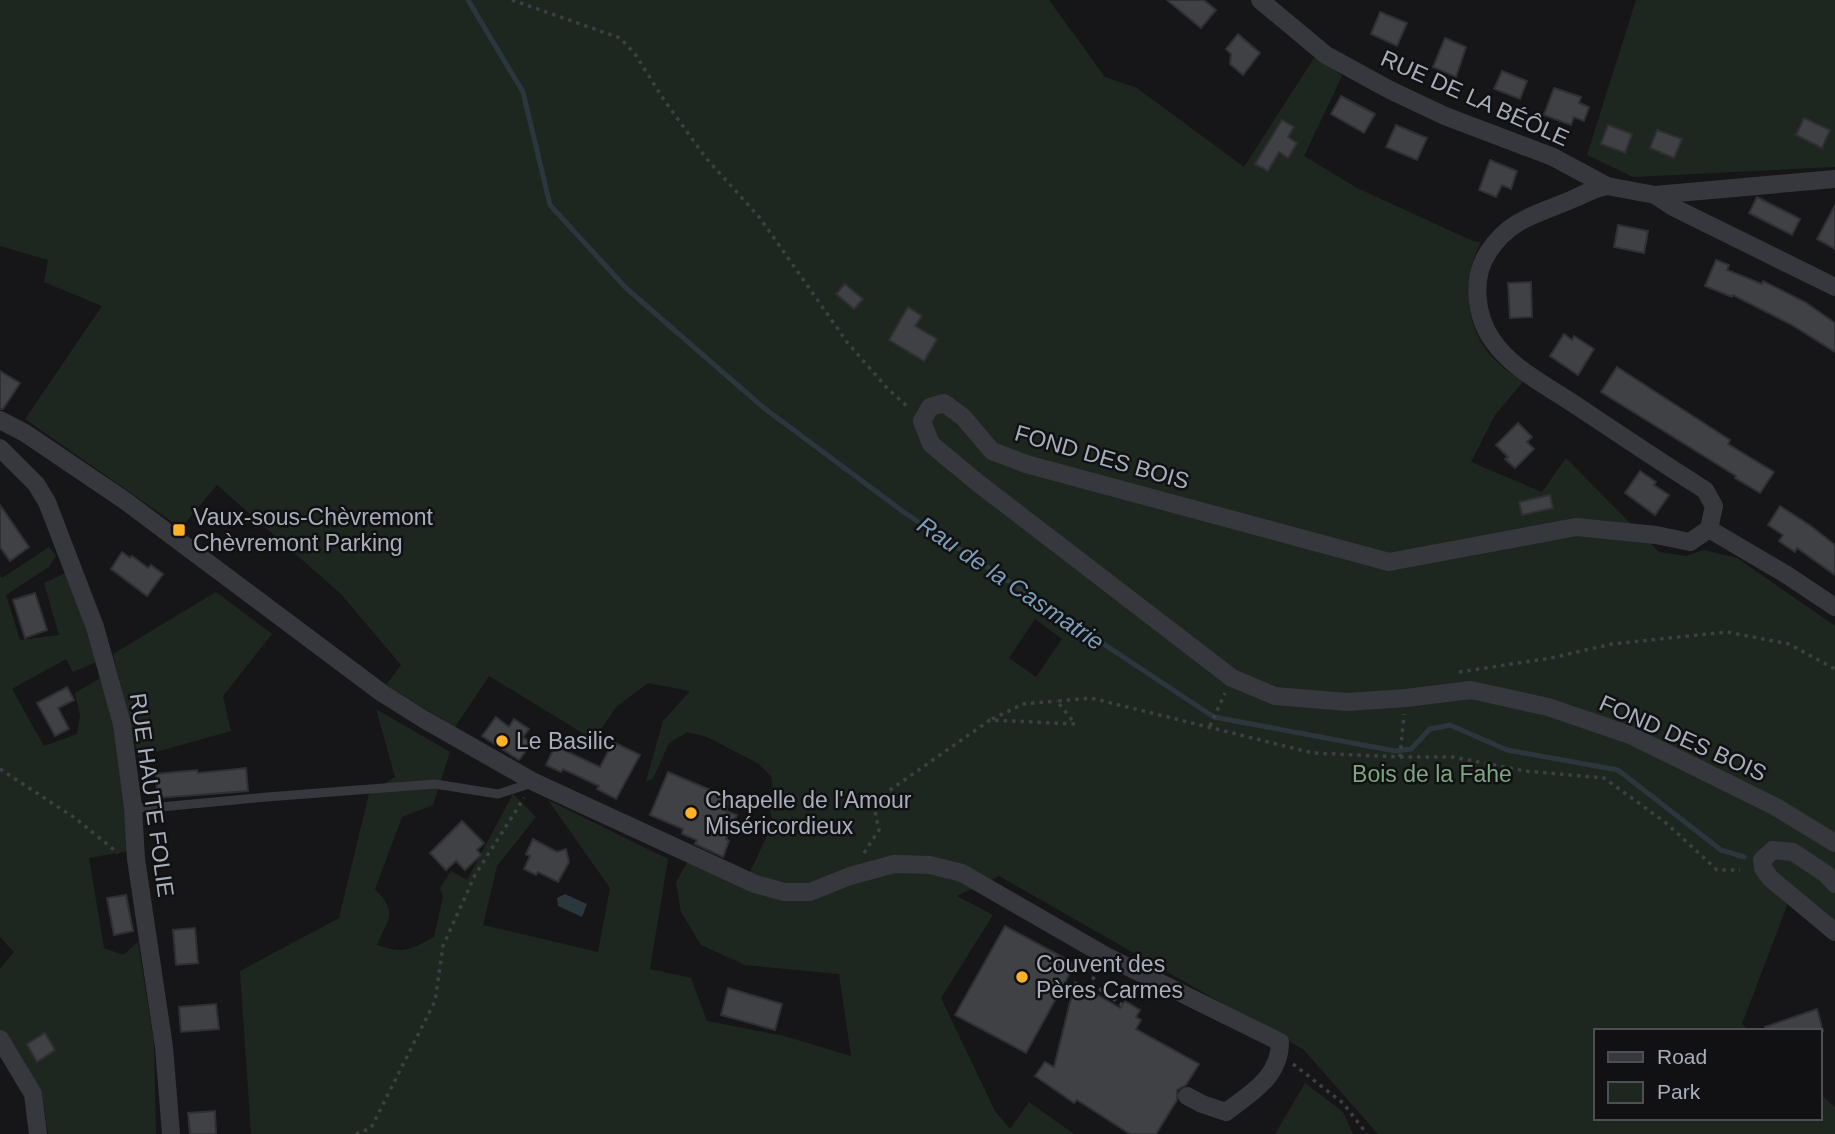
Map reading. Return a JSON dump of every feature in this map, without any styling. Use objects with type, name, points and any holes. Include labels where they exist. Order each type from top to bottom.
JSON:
[{"type":"street","name":"RUE DE LA BÉÔLE","points":[[1260,0],[1326,55],[1390,90],[1445,116],[1553,157],[1607,186]]},
{"type":"street","points":[[1835,179],[1655,195],[1607,186],[1593,188],[1529,215],[1510,227],[1485,257],[1477,293],[1485,328],[1501,353],[1530,375],[1706,490],[1714,506],[1709,529],[1835,607]]},
{"type":"street","points":[[1655,195],[1835,287]]},
{"type":"street","name":"FOND DES BOIS","points":[[1709,529],[1690,542],[1656,535],[1576,527],[1389,562],[1026,464],[992,452],[963,417],[944,403],[930,407],[922,421],[931,444],[940,452],[1232,678],[1275,696],[1347,702],[1471,690],[1559,711],[1630,736],[1675,757],[1776,807],[1835,843]]},
{"type":"street","points":[[0,420],[25,433],[124,500],[382,693],[534,782],[755,884],[784,892],[810,892],[850,876],[894,864],[930,865],[961,873],[1106,956],[1280,1042],[1280,1055],[1263,1084],[1226,1112],[1187,1096]]},
{"type":"street","name":"RUE HAUTE FOLIE","points":[[0,448],[36,484],[47,502],[95,627],[122,724],[133,807],[136,859],[164,1046],[171,1134]]},
{"type":"street","points":[[1835,884],[1826,874],[1793,852],[1773,850],[1762,860],[1763,868],[1770,878],[1835,932]]},
{"type":"street","points":[[0,1039],[33,1094],[38,1134]]},
{"type":"lane","points":[[133,807],[150,808],[435,784],[498,794],[534,782]]},
{"type":"path","points":[[512,0],[620,38],[635,54],[706,158],[761,218],[847,342],[887,388],[922,421]]},
{"type":"path","points":[[1455,673],[1551,658],[1612,644],[1727,632],[1789,644],[1835,669]]},
{"type":"path","points":[[1210,726],[1232,678]]},
{"type":"path","points":[[850,876],[879,830],[873,802],[990,720],[1023,704],[1091,698],[1313,752],[1453,757],[1525,771],[1604,778],[1665,822],[1717,870],[1740,870]]},
{"type":"path","points":[[1400,756],[1406,698]]},
{"type":"path","points":[[990,720],[1075,724],[1057,701]]},
{"type":"path","points":[[0,769],[75,818],[127,861],[136,859]]},
{"type":"path","points":[[356,1134],[372,1128],[435,1001],[443,946],[475,875],[534,782]]},
{"type":"path","points":[[1091,983],[1122,1005]]},
{"type":"path","points":[[1280,1055],[1343,1103],[1367,1134]]},
{"type":"green space","name":"Bois de la Fahe","points":[[0,0],[1049,0],[1105,77],[1137,88],[1244,167],[1316,55],[1342,76],[1304,156],[1357,188],[1473,241],[1481,242],[1470,272],[1469,304],[1472,320],[1485,349],[1499,364],[1523,382],[1495,415],[1471,462],[1542,492],[1566,458],[1659,552],[1686,556],[1704,550],[1737,558],[1835,626],[1835,936],[1791,895],[1742,1024],[1748,1029],[1594,1029],[1594,1120],[1821,1120],[1821,1095],[1835,1107],[1835,1134],[1378,1134],[1304,1050],[999,876],[957,896],[993,915],[941,998],[995,1111],[1010,1129],[1029,1102],[1074,1134],[251,1134],[240,971],[339,918],[369,793],[395,777],[376,709],[450,752],[433,805],[402,817],[375,889],[389,911],[388,922],[377,945],[400,950],[419,945],[434,937],[443,897],[440,888],[451,871],[467,880],[513,794],[536,817],[497,866],[483,925],[598,952],[610,888],[548,800],[668,859],[650,969],[691,978],[707,1021],[784,1036],[851,1056],[839,974],[745,965],[701,945],[681,912],[676,882],[693,852],[749,874],[773,823],[770,810],[773,789],[771,776],[759,764],[707,737],[687,732],[669,743],[653,779],[646,781],[663,721],[690,691],[648,683],[616,707],[594,740],[489,676],[455,727],[386,685],[401,665],[341,594],[217,485],[181,528],[25,419],[102,306],[44,282],[48,260],[0,246]],"holes":[[[1035,619],[1062,639],[1036,677],[1009,658]]]},
{"type":"green space","points":[[1636,0],[1835,0],[1835,167],[1633,177],[1587,155]]},
{"type":"green space","points":[[49,547],[56,556],[49,567],[6,595],[20,640],[59,635],[44,583],[74,569],[104,659],[73,672],[66,659],[12,689],[44,746],[77,734],[80,715],[75,693],[107,674],[134,850],[89,858],[104,948],[123,955],[138,942],[154,1043],[156,1134],[48,1134],[42,1094],[0,1030],[0,969],[14,952],[0,937],[0,576],[2,578]]},
{"type":"green space","points":[[216,592],[272,634],[223,696],[231,731],[138,757],[113,654]]},
{"type":"green space","points":[[1305,1083],[1343,1112],[1353,1134],[1275,1134]]},
{"type":"shaded area","points":[[565,894],[587,904],[582,917],[558,906],[557,898]]},
{"type":"building","points":[[1167,0],[1204,0],[1216,10],[1201,28]]},
{"type":"building","points":[[1380,12],[1407,23],[1397,46],[1371,34]]},
{"type":"building","points":[[1238,34],[1260,53],[1243,75],[1230,64],[1231,54],[1226,49]]},
{"type":"building","points":[[1445,38],[1466,47],[1456,77],[1433,67]]},
{"type":"building","points":[[1502,71],[1527,81],[1520,99],[1494,89]]},
{"type":"building","points":[[1554,88],[1581,97],[1579,103],[1589,107],[1584,121],[1574,117],[1571,125],[1544,115]]},
{"type":"building","points":[[1341,96],[1375,114],[1364,133],[1331,114]]},
{"type":"building","points":[[1804,118],[1830,130],[1822,148],[1796,135]]},
{"type":"building","points":[[1282,120],[1294,127],[1288,137],[1297,143],[1288,158],[1279,152],[1268,171],[1255,164]]},
{"type":"building","points":[[1396,125],[1427,138],[1417,160],[1386,147]]},
{"type":"building","points":[[1608,125],[1632,134],[1625,153],[1601,144]]},
{"type":"building","points":[[1657,130],[1682,139],[1674,158],[1650,148]]},
{"type":"building","points":[[1490,160],[1517,171],[1511,189],[1502,185],[1496,197],[1479,190]]},
{"type":"building","points":[[1757,197],[1800,219],[1792,235],[1749,213]]},
{"type":"building","points":[[1835,205],[1835,249],[1817,239]]},
{"type":"building","points":[[1618,225],[1648,231],[1644,253],[1614,247]]},
{"type":"building","points":[[1716,260],[1729,265],[1727,270],[1762,284],[1763,281],[1805,302],[1835,323],[1835,352],[1792,325],[1733,295],[1732,297],[1705,286]]},
{"type":"building","points":[[1531,282],[1532,317],[1510,318],[1508,283]]},
{"type":"building","points":[[845,284],[863,299],[854,309],[836,294]]},
{"type":"building","points":[[908,307],[922,316],[915,326],[937,339],[924,361],[889,340]]},
{"type":"building","points":[[1564,334],[1572,340],[1574,336],[1594,349],[1578,375],[1550,356]]},
{"type":"building","points":[[1617,367],[1730,440],[1728,444],[1774,472],[1760,493],[1601,392]]},
{"type":"building","points":[[0,371],[20,383],[3,409],[0,409]]},
{"type":"building","points":[[1518,423],[1532,437],[1527,442],[1534,449],[1515,468],[1496,445]]},
{"type":"building","points":[[1640,471],[1669,495],[1655,515],[1625,493]]},
{"type":"building","points":[[1550,495],[1553,508],[1522,515],[1519,502]]},
{"type":"building","points":[[0,505],[29,547],[10,561],[0,547]]},
{"type":"building","points":[[1780,506],[1835,545],[1835,575],[1797,548],[1795,552],[1779,541],[1783,535],[1768,525]]},
{"type":"building","points":[[122,552],[148,568],[151,565],[163,574],[147,596],[111,569]]},
{"type":"building","points":[[35,593],[47,630],[25,638],[13,600]]},
{"type":"building","points":[[67,687],[74,700],[58,708],[69,729],[55,736],[37,703]]},
{"type":"building","points":[[496,717],[509,727],[514,719],[529,729],[523,737],[532,743],[519,760],[482,736]]},
{"type":"building","points":[[613,742],[640,755],[616,799],[597,789],[599,786],[563,769],[561,772],[546,765],[555,746],[600,767]]},
{"type":"building","points":[[246,768],[248,791],[157,798],[156,774]]},
{"type":"building","name":"Chapelle de l'Amour Miséricordieux","points":[[668,772],[732,799],[726,811],[737,815],[726,839],[729,841],[723,857],[695,844],[697,840],[682,834],[683,829],[650,815]]},
{"type":"building","points":[[462,821],[484,843],[477,850],[481,855],[465,870],[456,861],[446,870],[430,853]]},
{"type":"building","points":[[533,839],[557,852],[566,849],[569,862],[558,882],[538,872],[536,875],[524,869],[530,856],[526,854]]},
{"type":"building","points":[[126,895],[133,931],[114,935],[107,898]]},
{"type":"building","name":"Couvent des Pères Carmes","points":[[1005,926],[1075,964],[1026,1053],[955,1015]]},
{"type":"building","points":[[195,928],[198,963],[176,965],[173,930]]},
{"type":"building","points":[[1075,982],[1120,1008],[1125,1001],[1140,1010],[1136,1017],[1141,1020],[1136,1029],[1199,1064],[1186,1085],[1177,1090],[1177,1100],[1156,1134],[1130,1134],[1077,1100],[1074,1103],[1035,1076],[1045,1062],[1054,1067]]},
{"type":"building","points":[[728,988],[782,1004],[775,1030],[721,1015]]},
{"type":"building","points":[[216,1004],[219,1029],[181,1032],[179,1007]]},
{"type":"building","points":[[1817,1009],[1823,1031],[1766,1029]]},
{"type":"building","points":[[45,1033],[55,1050],[37,1062],[27,1044]]},
{"type":"building","points":[[215,1111],[216,1134],[190,1134],[188,1113]]},
{"type":"waterway","name":"Rau de la Casmatrie","points":[[468,0],[523,92],[550,205],[626,288],[764,408],[905,513],[1214,717],[1395,751],[1411,749],[1430,729],[1450,725],[1507,750],[1618,770],[1721,850],[1744,857]]},
{"type":"place","name":"Vaux-sous-Chèvremont Chèvremont Parking","points":[[179,530]]},
{"type":"place","name":"Le Basilic","points":[[502,741]]},
{"type":"place","name":"Chapelle de l'Amour Miséricordieux","points":[[691,813]]},
{"type":"place","name":"Couvent des Pères Carmes","points":[[1022,977]]}]
